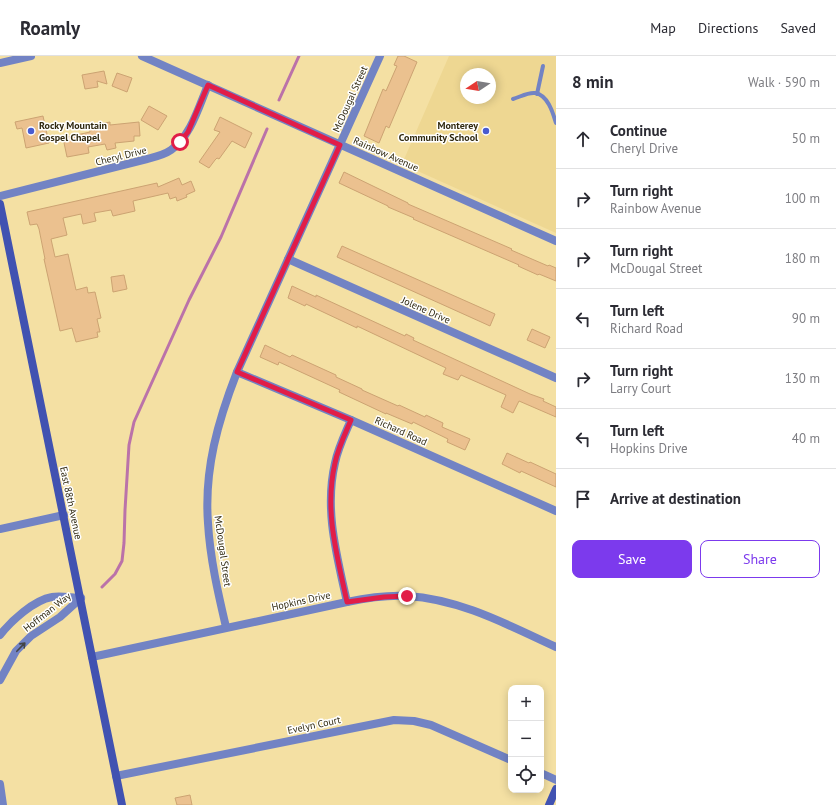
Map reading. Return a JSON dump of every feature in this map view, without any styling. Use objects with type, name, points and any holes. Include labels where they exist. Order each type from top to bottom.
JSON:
[{"type":"main road","name":"East 88th Avenue","points":[[0,204],[122,805]]},
{"type":"main road","points":[[549,805],[556,789]]},
{"type":"street","points":[[0,63],[31,56]]},
{"type":"street","name":"Rainbow Avenue","points":[[142,56],[556,241]]},
{"type":"street","name":"McDougal Street","points":[[226,627],[210,546],[208,522],[208,492],[215,437],[224,404],[237,372],[380,56]]},
{"type":"street","name":"Cheryl Drive","points":[[0,196],[160,156],[170,151],[188,132],[208,85]]},
{"type":"street","name":"Jolene Drive","points":[[288,260],[556,378]]},
{"type":"street","name":"Richard Road","points":[[237,372],[351,420],[556,511]]},
{"type":"street","points":[[347,602],[332,534],[330,500],[335,463],[341,442],[351,420]]},
{"type":"street","points":[[0,528],[64,515]]},
{"type":"street","name":"Hoffman Way","points":[[0,635],[18,617],[38,603],[53,596],[81,598]]},
{"type":"street","name":"Hopkins Drive","points":[[92,656],[347,602],[384,597],[407,596],[465,607],[556,647]]},
{"type":"street","name":"Hoffman Way","points":[[0,680],[16,651],[46,625],[60,617],[81,598]]},
{"type":"street","name":"Evelyn Court","points":[[116,776],[394,720],[414,721],[431,725],[508,759]]},
{"type":"street","points":[[544,775],[556,780]]},
{"type":"street","points":[[0,784],[3,805]]},
{"type":"lane","points":[[537,94],[543,66]]},
{"type":"lane","points":[[513,99],[529,94],[537,94],[542,96],[552,111],[556,123]]},
{"type":"shaded area","name":"Monterey Community School","points":[[449,56],[556,56],[556,233],[402,164]]},
{"type":"building","points":[[398,56],[404,56],[417,62],[389,128],[386,126],[379,143],[364,136],[383,89],[386,91],[397,66],[394,65]]},
{"type":"building","points":[[104,71],[107,84],[97,81],[98,87],[85,89],[82,75]]},
{"type":"building","points":[[117,73],[132,78],[127,92],[112,86]]},
{"type":"building","points":[[149,106],[167,116],[158,130],[141,120]]},
{"type":"building","points":[[43,116],[49,143],[26,148],[22,128],[17,129],[15,122]]},
{"type":"building","points":[[220,117],[252,133],[245,148],[232,141],[219,159],[217,158],[209,168],[199,162],[220,132],[214,130]]},
{"type":"building","points":[[110,122],[110,125],[139,122],[140,136],[134,136],[134,141],[115,143],[116,148],[107,150],[105,144],[88,147],[89,153],[67,157],[63,138],[90,132],[89,126]]},
{"type":"building","points":[[344,172],[408,204],[548,266],[549,265],[556,268],[556,281],[539,274],[538,275],[518,266],[519,265],[413,219],[414,218],[339,183]]},
{"type":"building","points":[[179,178],[182,185],[191,181],[195,191],[186,195],[187,197],[177,201],[176,197],[170,199],[168,193],[133,201],[135,211],[113,216],[111,210],[94,213],[96,221],[83,224],[81,214],[63,218],[67,235],[51,239],[55,257],[68,254],[76,290],[87,287],[88,293],[95,292],[101,318],[97,319],[100,332],[97,332],[98,337],[76,342],[72,328],[60,331],[39,229],[37,224],[30,225],[27,212],[157,183],[158,187]]},
{"type":"building","points":[[342,246],[495,314],[490,326],[337,257]]},
{"type":"building","points":[[124,275],[127,289],[113,292],[111,277]]},
{"type":"building","points":[[292,286],[316,297],[316,295],[405,336],[406,334],[414,338],[413,340],[544,399],[543,401],[556,407],[556,417],[519,401],[513,413],[501,407],[506,395],[461,375],[458,380],[443,374],[446,368],[357,326],[357,328],[306,304],[305,306],[288,298]]},
{"type":"building","points":[[532,329],[550,337],[545,348],[527,340]]},
{"type":"building","points":[[265,345],[290,357],[292,355],[336,375],[336,377],[362,390],[398,406],[399,405],[425,417],[426,415],[443,423],[442,427],[470,439],[465,450],[447,442],[448,439],[413,422],[412,424],[386,414],[339,392],[340,390],[279,362],[278,365],[260,357]]},
{"type":"building","points":[[507,453],[556,474],[556,487],[521,471],[520,473],[502,464]]},
{"type":"building","points":[[190,795],[192,805],[177,805],[175,798]]},
{"type":"waterway","points":[[279,100],[299,56]]},
{"type":"waterway","points":[[102,587],[115,574],[122,561],[129,445],[134,422],[189,300],[221,237],[267,129]]},
{"type":"place","name":"Rocky Mountain Gospel Chapel","points":[[31,131]]},
{"type":"place","name":"Monterey Community School","points":[[486,131]]},
{"type":"route","points":[[180,142],[188,132],[208,85],[340,145],[237,372],[351,420],[341,442],[335,463],[330,500],[332,534],[347,602],[363,599],[407,596]]}]
